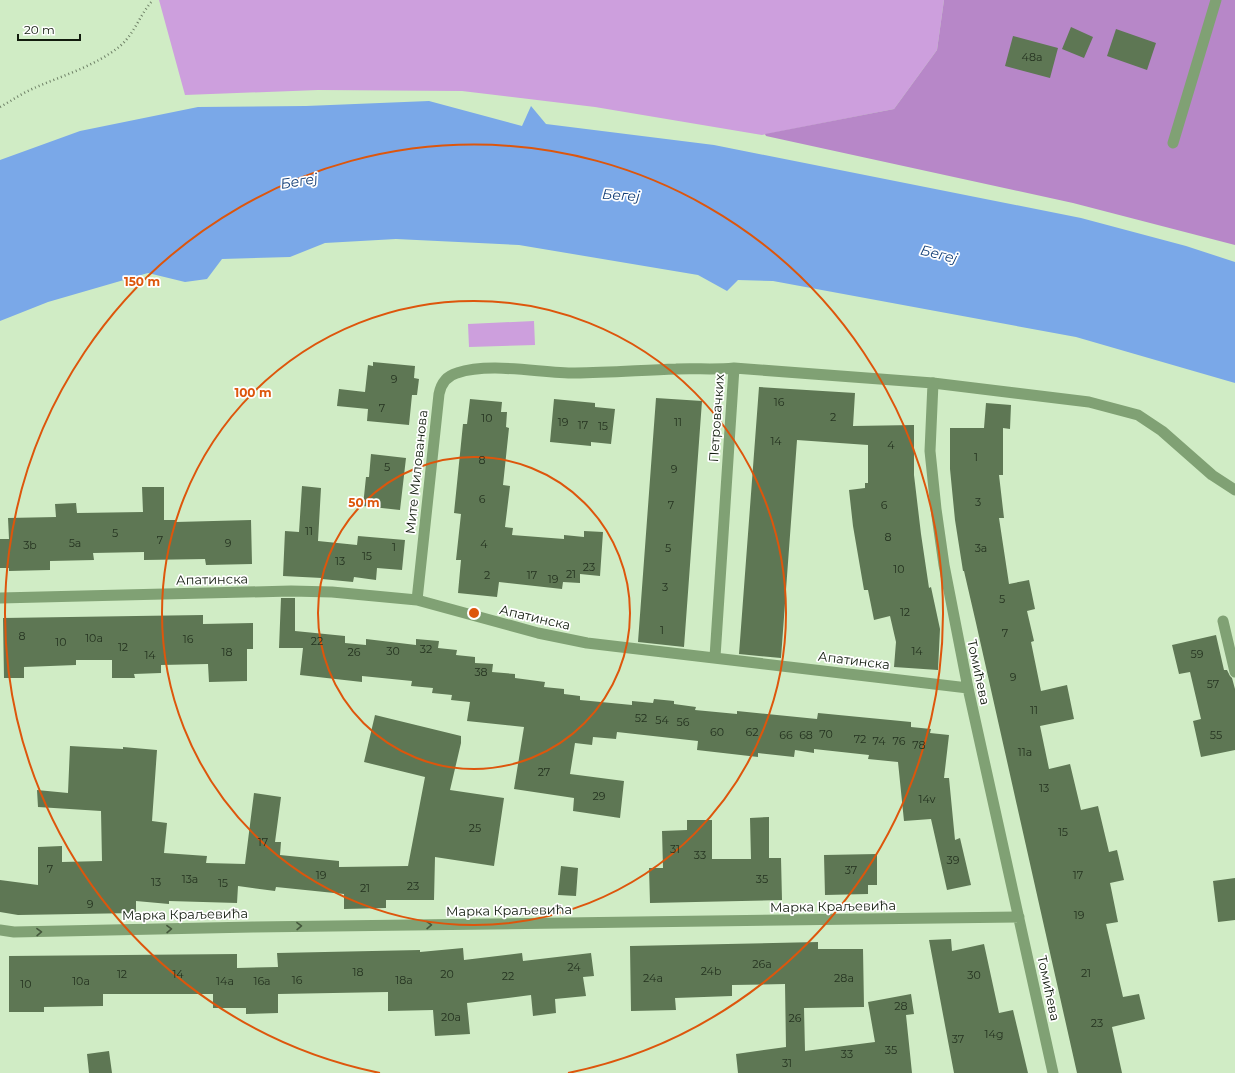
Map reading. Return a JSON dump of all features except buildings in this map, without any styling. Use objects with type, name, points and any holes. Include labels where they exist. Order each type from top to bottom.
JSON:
[{"type":"street","points":[[1173,143],[1216,0]]},
{"type":"street","points":[[734,368],[933,384],[1089,402],[1138,415],[1162,431],[1212,475],[1235,490]]},
{"type":"street","name":"Петровачких","points":[[474,370],[502,369],[576,373],[734,368],[715,658]]},
{"type":"street","name":"Мите Милованова","points":[[417,600],[440,388],[442,383],[451,375],[463,371],[474,370]]},
{"type":"street","name":"Томићева","points":[[933,384],[930,451],[944,565],[968,688],[1053,1073]]},
{"type":"street","name":"Апатинска","points":[[0,598],[291,591],[332,592],[417,600],[538,633],[587,643],[968,688]]},
{"type":"street","points":[[1223,621],[1235,672]]},
{"type":"street","name":"Марка Краљевића","points":[[0,930],[14,932],[253,927],[1019,917]]},
{"type":"path","points":[[146,0],[148,5]]},
{"type":"path","points":[[0,107],[31,89],[93,64],[120,47],[134,29],[148,5],[153,0]]},
{"type":"shaded area","points":[[159,0],[944,0],[937,50],[894,109],[762,135],[595,107],[462,91],[318,90],[185,95]]},
{"type":"shaded area","points":[[944,0],[1235,0],[1235,245],[1073,203],[766,136],[765,134],[894,109],[937,50]]},
{"type":"shaded area","points":[[534,321],[535,345],[469,347],[468,324]]},
{"type":"water","name":"Бегеј","points":[[429,101],[522,126],[531,106],[546,124],[714,145],[1081,218],[1186,246],[1235,262],[1235,383],[1076,337],[773,281],[738,280],[727,291],[698,275],[519,245],[396,239],[325,243],[290,257],[222,259],[207,279],[185,282],[148,273],[48,302],[0,321],[0,160],[80,131],[198,107],[306,106]]}]
